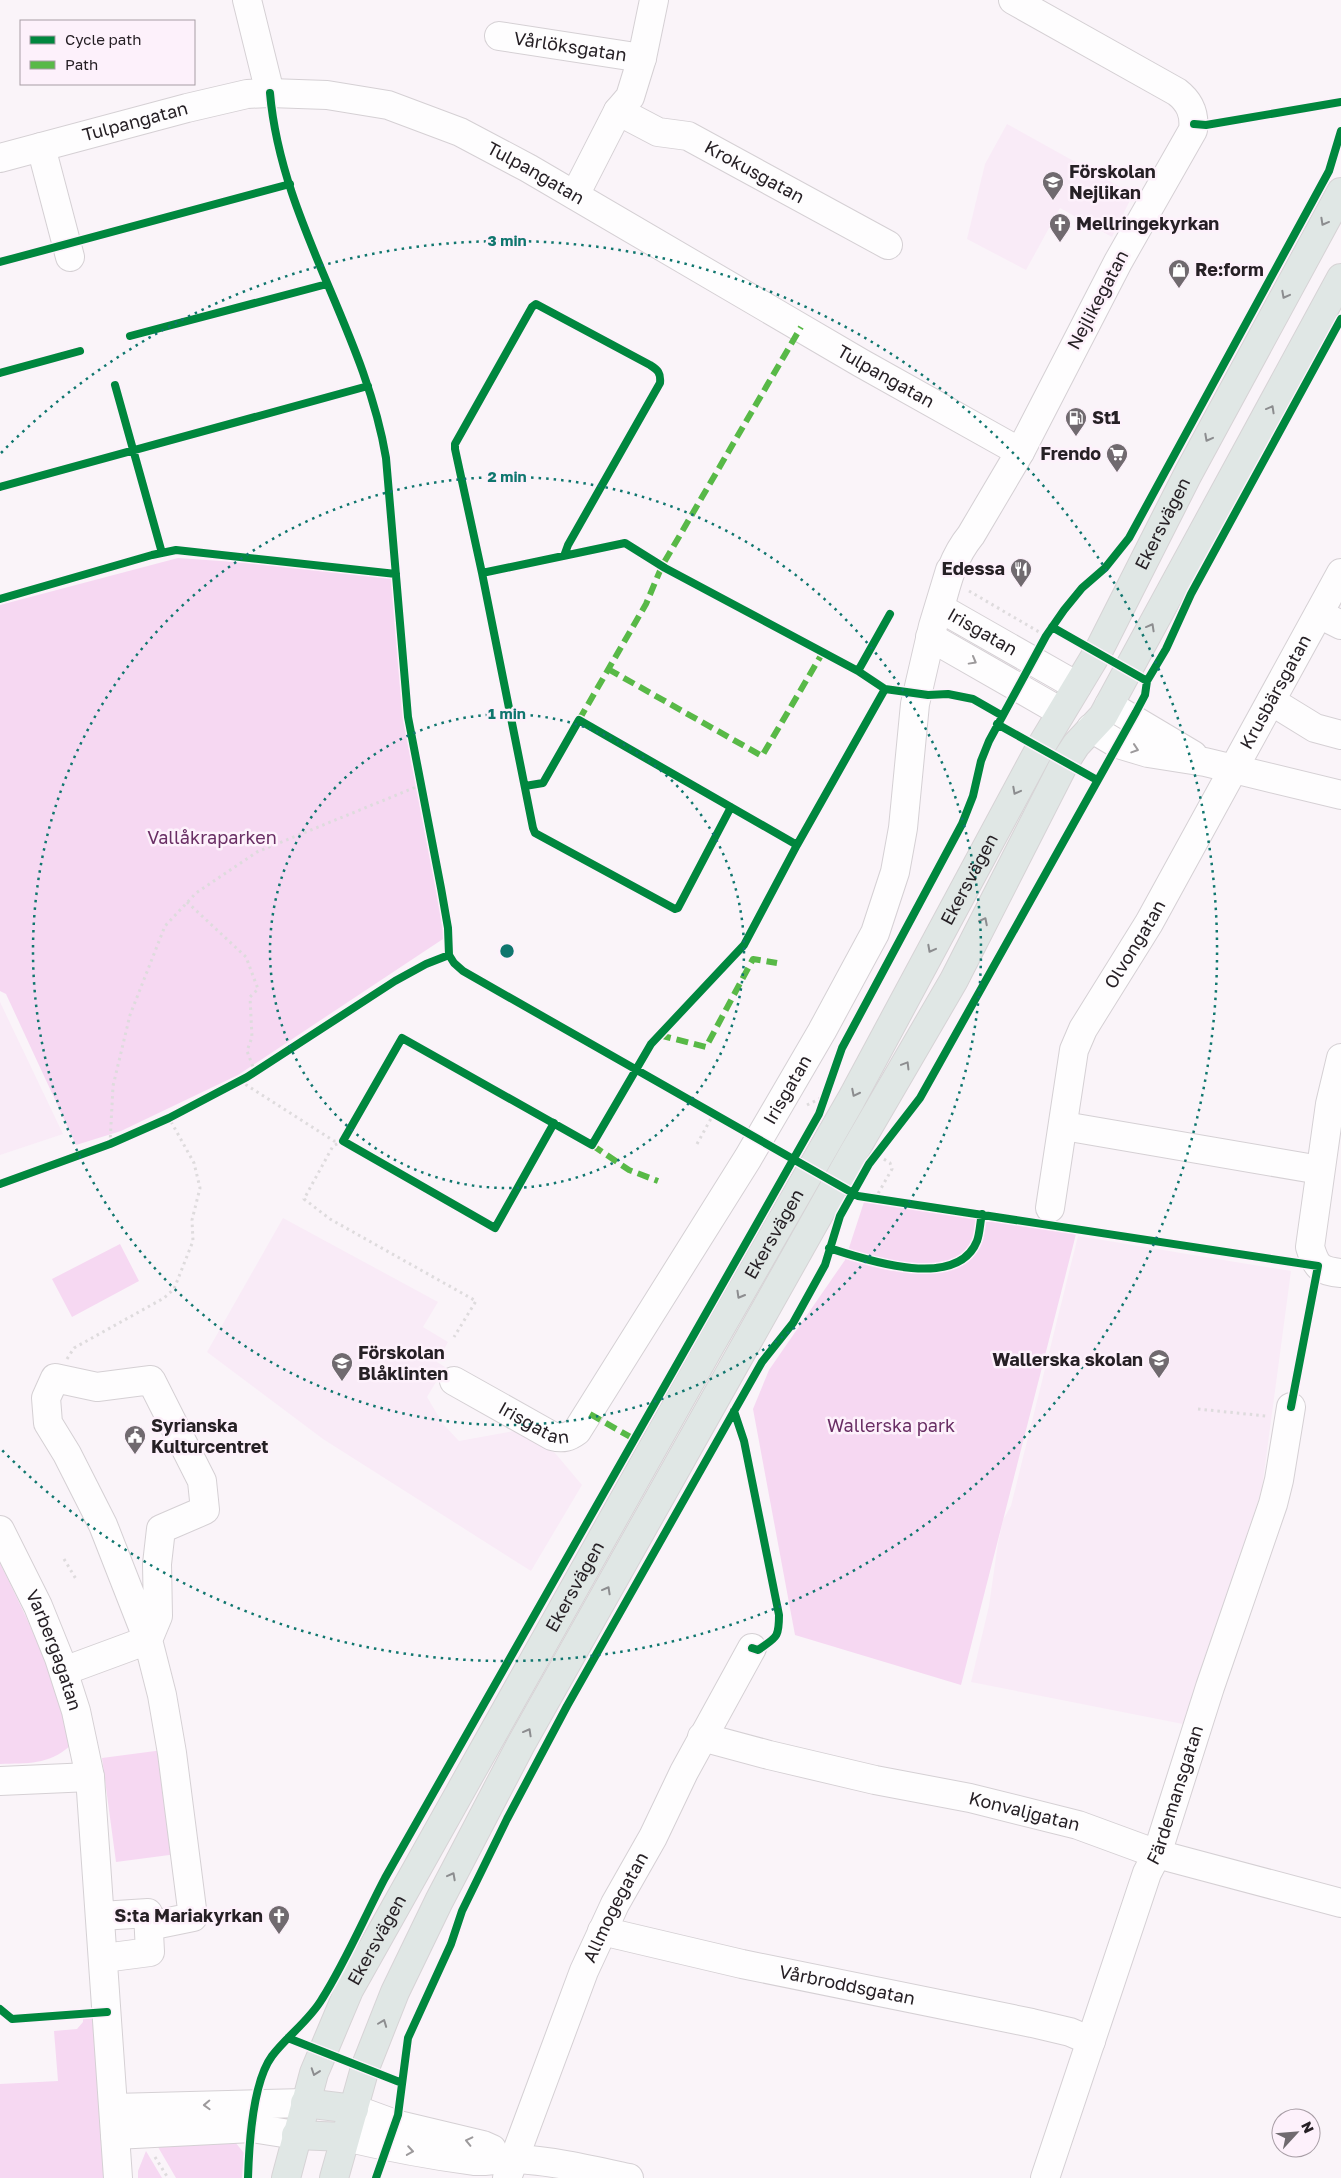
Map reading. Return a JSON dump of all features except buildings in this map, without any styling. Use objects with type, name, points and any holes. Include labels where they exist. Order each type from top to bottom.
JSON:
[{"type":"main road","name":"Ekersvägen","points":[[286,2178],[305,2103],[339,2010],[363,1963],[710,1346],[851,1100],[938,936],[1061,712],[1099,650],[1180,490],[1341,192]]},
{"type":"main road","name":"Ekersvägen","points":[[334,2178],[365,2068],[395,1992],[438,1901],[520,1746],[854,1152],[954,980],[1065,762],[1076,745],[1103,716],[1341,278]]},
{"type":"main road","points":[[1077,686],[1109,705]]},
{"type":"main road","points":[[1061,712],[1091,728]]},
{"type":"main road","points":[[305,2103],[354,2109]]},
{"type":"main road","points":[[296,2134],[345,2137]]},
{"type":"street","points":[[247,0],[270,93]]},
{"type":"street","points":[[575,195],[618,111],[630,97],[642,58],[654,0]]},
{"type":"street","name":"Nejlikegatan","points":[[934,624],[949,574],[963,545],[971,535],[1020,452],[1118,262],[1193,130],[1194,120],[1186,99],[1177,92],[1013,0]]},
{"type":"street","name":"Vårlöksgatan","points":[[499,36],[642,58]]},
{"type":"street","name":"Tulpangatan","points":[[0,158],[247,94],[327,95],[388,106],[409,112],[460,132],[575,195],[854,358],[1020,452]]},
{"type":"street","name":"Krokusgatan","points":[[618,111],[658,132],[688,136],[888,245]]},
{"type":"street","points":[[41,147],[70,257]]},
{"type":"street","name":"Krusbärsgatan","points":[[1233,769],[1270,701],[1330,620],[1341,573]]},
{"type":"street","name":"Irisgatan","points":[[934,624],[1032,661],[1077,686]]},
{"type":"street","name":"Irisgatan","points":[[934,624],[1061,712]]},
{"type":"street","name":"Irisgatan","points":[[454,1381],[552,1436],[560,1438],[569,1436],[584,1423],[752,1151],[822,1031],[875,933],[895,872],[901,837],[915,704],[934,624]]},
{"type":"street","points":[[1270,701],[1315,728],[1341,735]]},
{"type":"street","points":[[1109,705],[1205,762]]},
{"type":"street","points":[[1091,728],[1118,744],[1148,754],[1205,762],[1341,795]]},
{"type":"street","name":"Olvongatan","points":[[1050,1208],[1064,1126],[1074,1050],[1083,1029],[1149,923],[1233,769]]},
{"type":"street","points":[[1329,1269],[1310,1247],[1310,1236],[1330,1104],[1341,1058]]},
{"type":"street","points":[[1064,1126],[1320,1170]]},
{"type":"street","points":[[64,1671],[148,1640],[158,1616],[157,1564],[161,1529],[205,1510],[202,1481],[151,1380],[98,1387],[55,1378],[46,1398],[48,1423],[68,1454],[92,1502],[123,1573],[148,1640],[162,1695],[172,1753],[193,1917],[148,1919],[101,1916]]},
{"type":"street","name":"Färdemansgatan","points":[[1045,2178],[1147,1873],[1157,1854],[1210,1687],[1272,1504],[1279,1480],[1290,1412]]},
{"type":"street","name":"Varbergagatan","points":[[0,1530],[38,1606],[64,1671],[76,1711],[90,1777],[118,2178]]},
{"type":"street","name":"Allmogegatan","points":[[510,2168],[584,1971],[602,1931],[653,1837],[702,1738],[752,1648]]},
{"type":"street","name":"Konvaljgatan","points":[[702,1738],[875,1780],[970,1798],[1078,1825],[1157,1854],[1341,1903]]},
{"type":"street","points":[[0,1781],[90,1777]]},
{"type":"street","points":[[104,1958],[150,1952],[148,1919]]},
{"type":"street","name":"Vårbroddsgatan","points":[[602,1931],[742,1964],[1032,2023],[1070,2032],[1091,2041]]},
{"type":"street","points":[[114,2108],[305,2103]]},
{"type":"street","points":[[354,2109],[395,2124],[483,2145],[510,2168]]},
{"type":"street","points":[[115,2135],[252,2128],[296,2134]]},
{"type":"street","points":[[345,2137],[387,2147],[510,2168],[570,2165],[629,2178]]},
{"type":"path","points":[[949,574],[1046,636]]},
{"type":"path","points":[[1032,661],[1052,627]]},
{"type":"path","points":[[419,775],[423,794]]},
{"type":"path","points":[[101,1147],[114,1142],[113,1086],[130,1015],[165,926],[196,893],[257,852],[421,785]]},
{"type":"path","points":[[187,902],[246,957],[258,989],[250,997],[252,1037],[247,1051],[255,1072]]},
{"type":"path","points":[[231,1086],[263,1066]]},
{"type":"path","points":[[240,1081],[334,1141],[343,1141],[352,1146]]},
{"type":"path","points":[[822,1105],[826,1093]]},
{"type":"path","points":[[802,1108],[826,1093]]},
{"type":"path","points":[[706,1109],[722,1118]]},
{"type":"path","points":[[697,1144],[714,1113]]},
{"type":"path","points":[[55,1378],[74,1348],[164,1298],[174,1289],[193,1242],[192,1220],[200,1188],[194,1162],[166,1119],[176,1114]]},
{"type":"path","points":[[348,1132],[343,1141],[333,1146],[304,1199],[330,1219],[476,1301],[454,1337]]},
{"type":"path","points":[[882,1148],[875,1157],[890,1162],[892,1169],[871,1198],[885,1200]]},
{"type":"path","points":[[1198,1409],[1290,1412]]},
{"type":"path","points":[[64,1558],[76,1579]]},
{"type":"shaded area","name":"Förskolan Nejlikan","points":[[1007,124],[1133,194],[1112,237],[1060,208],[1026,270],[967,239],[985,164]]},
{"type":"shaded area","points":[[0,1002],[63,1134],[0,1155]]},
{"type":"shaded area","name":"Förskolan Blåklinten","points":[[283,1218],[438,1302],[423,1327],[448,1342],[437,1362],[445,1367],[427,1397],[443,1424],[459,1441],[514,1431],[555,1453],[582,1485],[531,1571],[323,1439],[207,1352]]},
{"type":"shaded area","name":"Wallerska skolan","points":[[1078,1236],[1291,1271],[1262,1488],[1188,1725],[971,1682],[989,1606],[1003,1520],[1011,1506]]},
{"type":"green space","name":"Vallåkraparken","points":[[178,558],[394,573],[403,701],[446,937],[238,1075],[121,1131],[76,1145],[6,994],[0,991],[0,605]]},
{"type":"green space","name":"Wallerska park","points":[[864,1202],[1076,1234],[961,1685],[795,1635],[753,1409],[769,1370],[845,1260]]},
{"type":"green space","points":[[120,1244],[139,1281],[72,1317],[52,1279]]},
{"type":"green space","points":[[0,1563],[32,1629],[50,1675],[65,1722],[70,1746],[54,1757],[37,1762],[0,1764]]},
{"type":"green space","points":[[163,1750],[177,1854],[116,1862],[102,1758]]},
{"type":"green space","points":[[93,2013],[104,2178],[0,2178],[0,2084],[58,2081],[54,2031],[77,2029],[83,2022],[83,2014]]},
{"type":"green space","points":[[235,2142],[244,2153],[242,2178],[176,2178],[158,2147]]},
{"type":"green space","points":[[146,2151],[162,2178],[138,2178],[138,2171]]},
{"type":"marked path","points":[[579,720],[646,604],[662,566],[801,327]]},
{"type":"marked path","points":[[608,669],[762,756],[823,652]]},
{"type":"marked path","points":[[659,1035],[706,1047],[753,959],[777,963]]},
{"type":"marked path","points":[[592,1145],[629,1170],[658,1181]]},
{"type":"marked path","points":[[590,1414],[634,1439]]},
{"type":"cycle path","points":[[270,93],[277,141],[290,187],[306,232],[361,366],[375,411],[386,458],[408,717],[448,928],[449,955],[454,963],[463,971],[858,1196],[1318,1266],[1291,1407]]},
{"type":"cycle path","points":[[1194,124],[1206,125],[1341,102]]},
{"type":"cycle path","points":[[248,2178],[253,2115],[265,2068],[272,2056],[317,2007],[331,1985],[385,1878],[819,1114],[842,1048],[962,824],[973,796],[981,761],[989,741],[1046,636],[1082,588],[1105,568],[1129,538],[1329,171],[1341,131]]},
{"type":"cycle path","points":[[0,262],[290,184]]},
{"type":"cycle path","points":[[130,336],[327,284]]},
{"type":"cycle path","points":[[564,556],[568,545],[660,383],[660,377],[657,370],[650,365],[536,304],[532,307],[455,444],[533,828],[535,833],[675,909],[678,908],[731,807]]},
{"type":"cycle path","points":[[376,2178],[398,2115],[408,2038],[451,1944],[462,1911],[507,1819],[567,1706],[762,1362],[793,1323],[825,1265],[840,1216],[869,1164],[920,1098],[1136,712],[1145,695],[1147,681],[1166,649],[1191,594],[1341,319]]},
{"type":"cycle path","points":[[0,373],[80,351]]},
{"type":"cycle path","points":[[115,385],[162,553]]},
{"type":"cycle path","points":[[0,487],[368,386]]},
{"type":"cycle path","points":[[482,573],[625,543],[665,568],[858,671],[885,689],[928,695],[948,694],[973,699],[1001,715]]},
{"type":"cycle path","points":[[0,599],[152,555],[176,550],[396,574]]},
{"type":"cycle path","points":[[858,671],[890,614]]},
{"type":"cycle path","points":[[1052,627],[1147,681]]},
{"type":"cycle path","points":[[554,1123],[495,1228],[343,1141],[402,1038],[592,1145],[651,1044],[744,945],[797,845],[885,689]]},
{"type":"cycle path","points":[[525,786],[543,783],[579,720],[797,845]]},
{"type":"cycle path","points":[[997,724],[1097,780]]},
{"type":"cycle path","points":[[0,1184],[110,1144],[169,1118],[247,1077],[395,981],[426,964],[449,955]]},
{"type":"cycle path","points":[[829,1248],[865,1259],[909,1268],[931,1268],[951,1265],[966,1256],[977,1241],[982,1214]]},
{"type":"cycle path","points":[[734,1411],[744,1441],[779,1615],[778,1629],[775,1637],[758,1650],[752,1648]]},
{"type":"cycle path","points":[[0,2009],[12,2019],[107,2012]]},
{"type":"cycle path","points":[[288,2038],[402,2083]]},
{"type":"place","name":"Förskolan Nejlikan","points":[[1053,201]]},
{"type":"place","name":"Mellringekyrkan","points":[[1060,243]]},
{"type":"place","name":"Re:form","points":[[1179,289]]},
{"type":"place","name":"St1","points":[[1076,437]]},
{"type":"place","name":"Frendo","points":[[1117,473]]},
{"type":"place","name":"Edessa","points":[[1021,588]]},
{"type":"place","name":"Wallerska skolan","points":[[1159,1379]]},
{"type":"place","name":"Förskolan Blåklinten","points":[[342,1382]]},
{"type":"place","name":"Syrianska Kulturcentret","points":[[135,1455]]},
{"type":"place","name":"S:ta Mariakyrkan","points":[[279,1935]]}]
